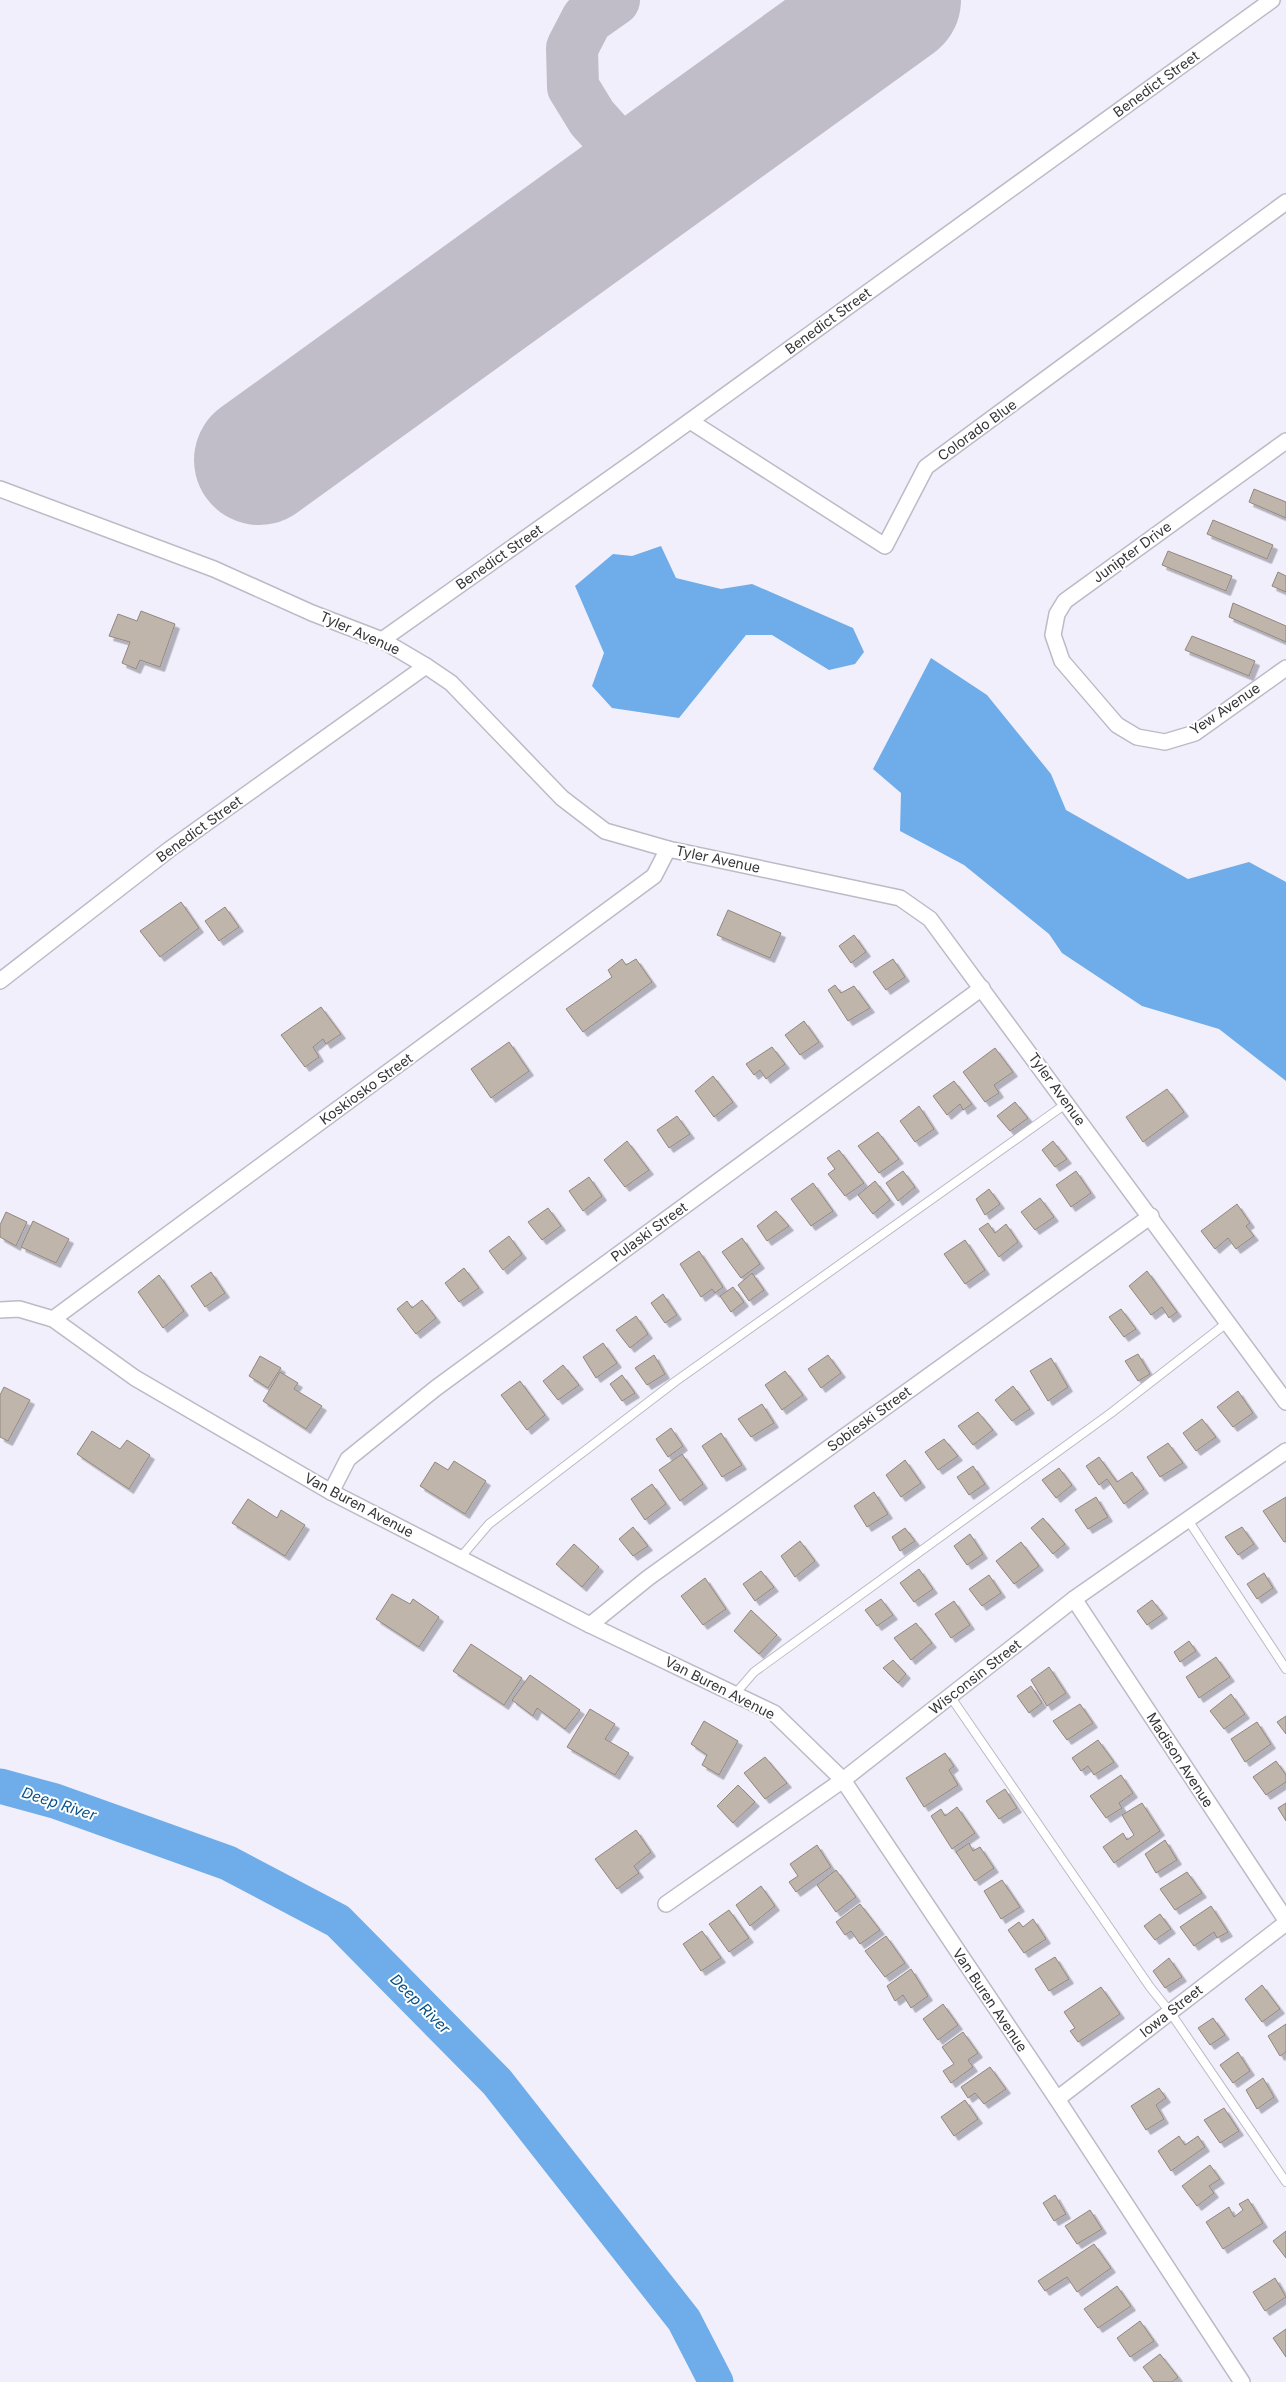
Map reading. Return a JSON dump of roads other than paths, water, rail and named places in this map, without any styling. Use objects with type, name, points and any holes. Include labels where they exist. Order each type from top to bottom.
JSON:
[{"type":"street","name":"Benedict Street","points":[[382,640],[690,421],[1272,0]]},
{"type":"street","name":"Colorado Blue","points":[[690,421],[885,546],[926,467],[1286,202]]},
{"type":"street","name":"Junipter Drive","points":[[1090,693],[1062,661],[1053,635],[1057,614],[1065,601],[1286,441]]},
{"type":"street","name":"Tyler Avenue","points":[[0,489],[214,568],[312,612],[382,640],[426,666],[451,684],[562,798],[605,831],[668,849],[900,898],[930,919],[1067,1102],[1286,1402]]},
{"type":"street","name":"Benedict Street","points":[[0,981],[170,849],[426,666]]},
{"type":"street","name":"Yew Avenue","points":[[1090,693],[1117,725],[1137,738],[1166,742],[1195,733],[1286,668]]},
{"type":"street","name":"Koskiosko Street","points":[[53,1319],[654,876],[668,849]]},
{"type":"street","name":"Pulaski Street","points":[[331,1492],[348,1459],[436,1388],[982,988]]},
{"type":"street","name":"Sobieski Street","points":[[590,1624],[648,1578],[1151,1216]]},
{"type":"street","name":"Van Buren Avenue","points":[[0,1310],[19,1309],[53,1319],[135,1378],[331,1492],[590,1624],[774,1713],[843,1780],[1057,2099],[1242,2382]]},
{"type":"street","name":"Wisconsin Street","points":[[666,1904],[843,1780],[1074,1599],[1286,1451]]},
{"type":"street","name":"Madison Avenue","points":[[1074,1599],[1286,1922]]},
{"type":"street","name":"Iowa Street","points":[[1057,2099],[1286,1922]]},
{"type":"lane","points":[[460,1558],[489,1524],[676,1381],[1067,1102]]},
{"type":"lane","points":[[735,1694],[754,1672],[1112,1413],[1228,1322]]},
{"type":"lane","points":[[1188,1520],[1286,1669]]},
{"type":"lane","points":[[950,1696],[1286,2182]]},
{"type":"water","points":[[661,546],[676,578],[721,589],[752,584],[853,628],[864,652],[855,664],[829,670],[772,635],[746,635],[679,718],[612,708],[592,686],[604,653],[575,586],[613,554],[632,556]]},
{"type":"water","points":[[931,658],[987,695],[1051,774],[1066,810],[1188,879],[1249,862],[1286,882],[1286,1081],[1219,1029],[1142,1006],[1062,953],[1049,934],[964,865],[900,831],[901,793],[873,769]]},
{"type":"waterway","name":"Deep River","points":[[0,1786],[55,1801],[228,1863],[338,1921],[497,2082],[684,2320],[716,2382]]}]
